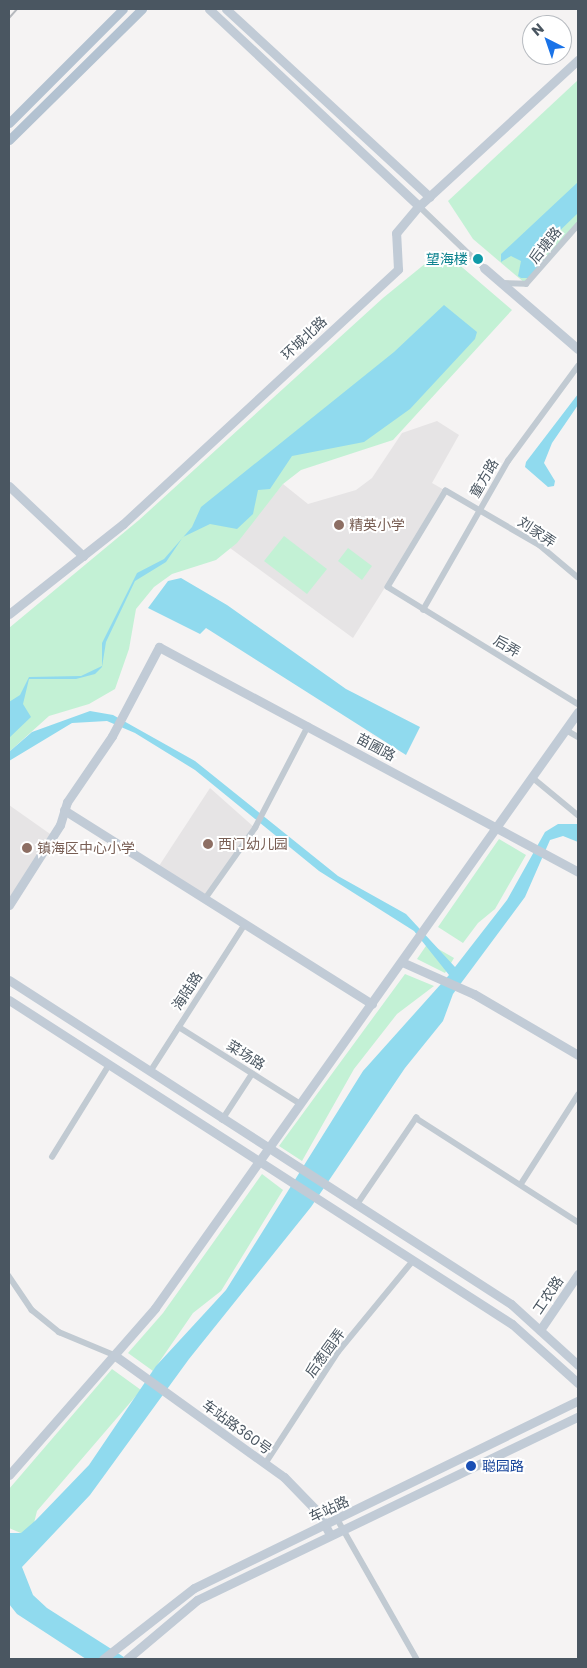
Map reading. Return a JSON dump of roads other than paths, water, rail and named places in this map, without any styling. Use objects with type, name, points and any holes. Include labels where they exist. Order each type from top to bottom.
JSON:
[{"type":"main road","points":[[9,123],[122,9]]},
{"type":"main road","points":[[9,140],[142,9]]},
{"type":"street","points":[[209,9],[469,254]]},
{"type":"street","points":[[226,9],[430,197]]},
{"type":"street","name":"环城北路","points":[[9,614],[123,524],[398,269],[396,233],[419,206],[578,60]]},
{"type":"street","name":"后塘路","points":[[502,283],[526,284],[578,225]]},
{"type":"street","points":[[484,268],[578,348]]},
{"type":"street","name":"童方路","points":[[423,610],[508,461],[578,366]]},
{"type":"street","points":[[9,486],[83,556]]},
{"type":"street","name":"刘家弄","points":[[423,610],[388,587],[446,491],[540,546],[578,578]]},
{"type":"street","name":"后弄","points":[[423,610],[578,704]]},
{"type":"street","name":"苗圃路","points":[[64,810],[112,736],[160,646],[578,872]]},
{"type":"street","points":[[9,1475],[155,1308],[578,712]]},
{"type":"street","points":[[205,899],[255,828],[308,726]]},
{"type":"street","points":[[566,730],[578,737]]},
{"type":"street","points":[[532,777],[578,815]]},
{"type":"street","points":[[9,905],[60,825],[64,810],[372,1004]]},
{"type":"street","name":"海陆路","points":[[150,1072],[245,924]]},
{"type":"street","points":[[402,962],[462,989],[578,1055]]},
{"type":"street","points":[[9,980],[356,1207],[511,1304],[578,1366]]},
{"type":"street","points":[[9,1000],[412,1262],[512,1324],[578,1383]]},
{"type":"street","name":"菜场路","points":[[179,1027],[300,1104]]},
{"type":"street","points":[[52,1157],[109,1065]]},
{"type":"street","points":[[222,1120],[252,1074]]},
{"type":"street","points":[[521,1184],[578,1095]]},
{"type":"street","points":[[356,1207],[416,1118],[578,1222]]},
{"type":"street","name":"后葱园弄","points":[[265,1464],[338,1352],[412,1262]]},
{"type":"street","name":"工农路","points":[[540,1330],[578,1274]]},
{"type":"street","points":[[9,1276],[32,1310],[59,1332],[114,1355]]},
{"type":"street","name":"车站路360号","points":[[114,1355],[265,1464],[312,1505],[330,1536]]},
{"type":"street","name":"车站路","points":[[103,1659],[194,1588],[338,1520],[578,1401]]},
{"type":"street","name":"车站路","points":[[130,1657],[198,1600],[578,1417]]},
{"type":"street","points":[[338,1520],[417,1659]]},
{"type":"water","points":[[578,182],[578,213],[546,244],[542,263],[529,278],[521,278],[518,276],[521,261],[511,256],[501,262],[501,254]]},
{"type":"water","points":[[444,305],[477,332],[475,339],[410,409],[364,442],[292,456],[270,489],[258,490],[253,514],[237,529],[210,524],[183,537],[192,527],[201,507],[394,352]]},
{"type":"water","points":[[578,394],[578,405],[552,443],[544,463],[555,481],[554,486],[548,487],[525,467],[526,462]]},
{"type":"water","points":[[182,538],[166,562],[135,581],[106,642],[102,667],[95,674],[76,679],[29,679],[23,704],[31,717],[9,738],[9,702],[20,695],[29,677],[81,676],[102,666],[102,643],[137,573],[164,559]]},
{"type":"water","points":[[181,578],[227,605],[346,689],[420,727],[406,755],[206,628],[200,634],[148,608],[168,581]]},
{"type":"water","points":[[90,711],[113,715],[195,761],[338,876],[406,914],[455,967],[507,900],[545,832],[558,824],[578,824],[578,842],[563,836],[550,840],[525,897],[453,994],[443,1021],[405,1068],[311,1207],[189,1359],[90,1495],[22,1567],[33,1595],[47,1608],[127,1659],[86,1659],[17,1614],[9,1604],[9,1533],[21,1533],[89,1465],[156,1366],[226,1290],[363,1071],[449,975],[414,931],[319,871],[195,770],[135,733],[107,721],[72,723],[9,761],[9,752],[32,732]]},
{"type":"tunnel","points":[[469,254],[484,268]]},
{"type":"railway","points":[[9,18],[17,9]]},
{"type":"place","name":"望海楼","points":[[478,259]]},
{"type":"place","name":"精英小学","points":[[339,525]]},
{"type":"place","name":"西门幼儿园","points":[[208,844]]},
{"type":"place","name":"镇海区中心小学","points":[[27,848]]},
{"type":"place","name":"聪园路","points":[[471,1466]]}]
